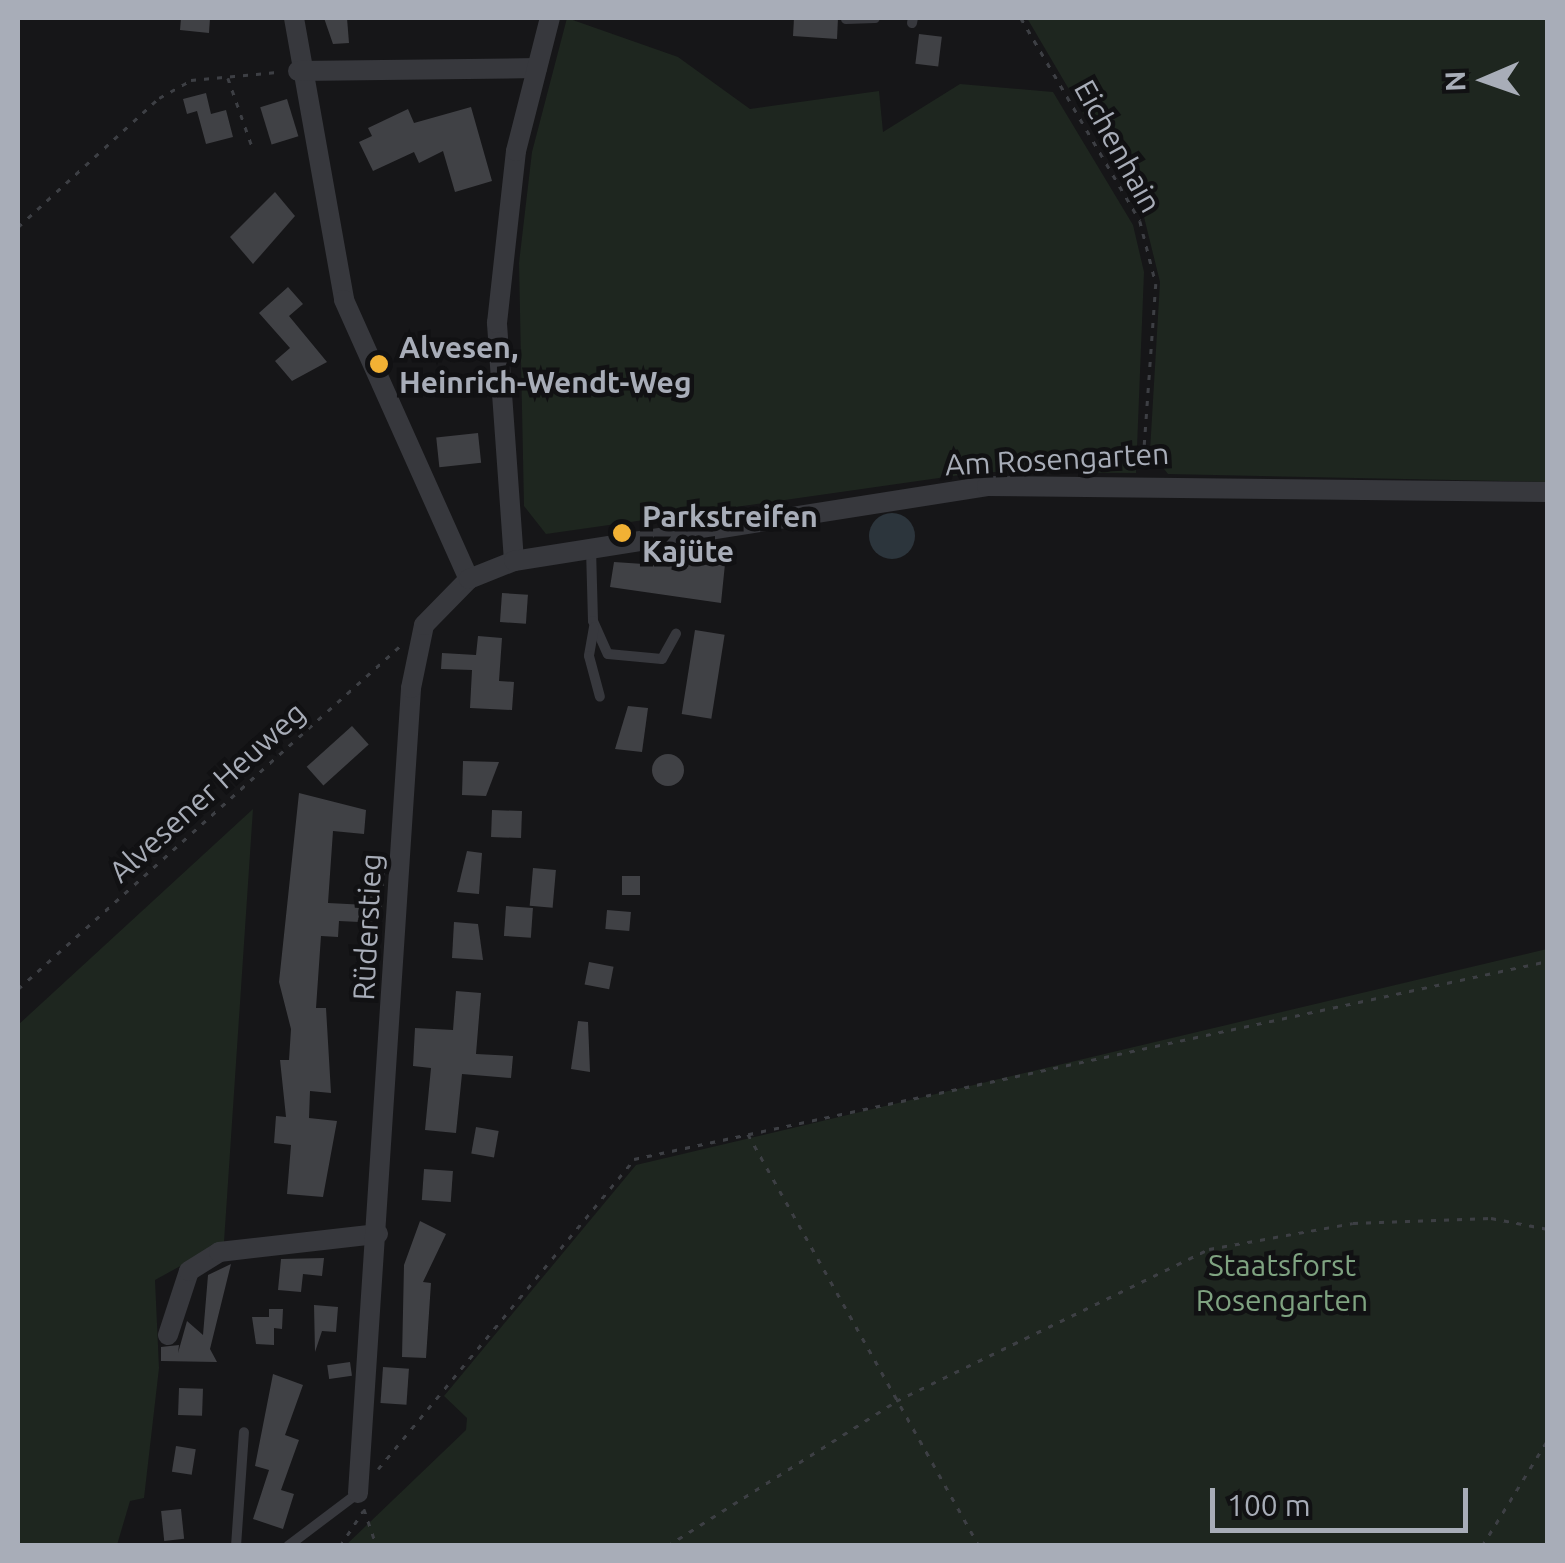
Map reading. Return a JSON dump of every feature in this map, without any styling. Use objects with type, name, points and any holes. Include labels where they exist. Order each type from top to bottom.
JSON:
[{"type":"street","points":[[294,18],[298,71],[344,300],[469,579],[424,624]]},
{"type":"street","points":[[514,560],[497,322],[516,151],[550,18]]},
{"type":"street","points":[[298,71],[537,68]]},
{"type":"street","name":"Am Rosengarten","points":[[469,579],[514,560],[987,486],[1141,482],[1548,492]]},
{"type":"street","name":"Rüderstieg","points":[[361,1501],[411,688],[424,624]]},
{"type":"street","points":[[168,1335],[189,1271],[207,1258],[378,1234]]},
{"type":"lane","points":[[846,19],[875,18]]},
{"type":"lane","points":[[591,548],[594,626],[589,656],[600,696]]},
{"type":"lane","points":[[594,626],[608,654],[656,660],[669,656],[676,634]]},
{"type":"lane","points":[[236,1546],[244,1432]]},
{"type":"lane","points":[[288,1546],[361,1501]]},
{"type":"path","name":"Eichenhain","points":[[1020,18],[1140,221],[1156,284],[1141,482]]},
{"type":"path","points":[[18,227],[159,98],[228,76],[298,71]]},
{"type":"path","points":[[228,76],[252,146]]},
{"type":"path","name":"Alvesener Heuweg","points":[[18,989],[424,624]]},
{"type":"path","points":[[340,1546],[361,1501],[634,1158],[1548,961]]},
{"type":"path","points":[[748,1134],[979,1546]]},
{"type":"path","points":[[667,1546],[896,1400],[1209,1250],[1354,1223],[1491,1218],[1548,1228]]},
{"type":"path","points":[[1482,1546],[1548,1440]]},
{"type":"path","points":[[361,1501],[377,1546]]},
{"type":"green space","points":[[567,18],[678,57],[750,109],[879,91],[883,132],[960,84],[1053,92],[1133,225],[1144,272],[1136,473],[981,472],[546,534],[524,506],[519,263],[532,152]]},
{"type":"green space","points":[[1027,18],[1547,18],[1547,482],[1168,474],[1150,451],[1160,282],[1144,217]]},
{"type":"green space","points":[[253,809],[224,1242],[155,1280],[159,1368],[144,1498],[130,1501],[117,1545],[18,1546],[18,1025]]},
{"type":"green space","name":"Staatsforst Rosengarten","points":[[1547,949],[1547,1545],[346,1545],[466,1430],[467,1418],[444,1396],[636,1165]]},
{"type":"shaded area","points":[[892,513],[908,520],[915,536],[908,552],[892,559],[876,552],[869,536],[876,520]]},
{"type":"building","points":[[181,18],[210,18],[209,33],[180,30]]},
{"type":"building","points":[[324,18],[347,18],[349,43],[333,44]]},
{"type":"building","points":[[794,18],[838,18],[837,39],[793,36]]},
{"type":"building","points":[[919,34],[942,37],[938,67],[915,64]]},
{"type":"building","points":[[206,93],[211,114],[226,110],[233,137],[206,144],[197,111],[187,114],[183,99]]},
{"type":"building","points":[[287,99],[298,136],[272,144],[260,107]]},
{"type":"building","points":[[471,107],[492,181],[455,192],[443,151],[419,163],[414,152],[373,171],[359,142],[372,136],[368,128],[408,109],[414,123]]},
{"type":"building","points":[[275,192],[295,216],[253,264],[230,237]]},
{"type":"building","points":[[288,287],[303,304],[289,316],[327,362],[292,381],[275,361],[290,348],[259,313]]},
{"type":"building","points":[[478,433],[481,463],[439,467],[436,437]]},
{"type":"building","points":[[689,560],[725,564],[721,603],[610,587],[614,562],[688,567]]},
{"type":"building","points":[[502,593],[528,595],[526,624],[500,622]]},
{"type":"building","points":[[695,630],[725,635],[711,719],[682,714]]},
{"type":"building","points":[[478,636],[502,638],[499,681],[514,682],[512,710],[470,708],[472,670],[441,669],[442,653],[476,655]]},
{"type":"building","points":[[628,706],[648,708],[642,752],[615,749]]},
{"type":"building","points":[[352,726],[369,745],[323,785],[307,767]]},
{"type":"building","points":[[668,754],[679,759],[684,770],[679,781],[668,786],[657,781],[652,770],[657,759]]},
{"type":"building","points":[[463,761],[499,762],[486,796],[462,795]]},
{"type":"building","points":[[299,793],[366,810],[364,834],[333,831],[328,903],[367,905],[367,862],[386,863],[380,923],[339,921],[338,937],[321,936],[316,1008],[326,1008],[331,1093],[310,1091],[309,1118],[337,1121],[323,1197],[287,1194],[291,1145],[274,1143],[276,1116],[286,1117],[280,1060],[289,1060],[291,1029],[279,982]]},
{"type":"building","points":[[492,810],[522,811],[521,838],[491,837]]},
{"type":"building","points":[[467,851],[482,853],[479,894],[457,892]]},
{"type":"building","points":[[533,868],[556,870],[553,908],[530,906]]},
{"type":"building","points":[[622,876],[640,876],[640,895],[622,895]]},
{"type":"building","points":[[506,906],[533,908],[531,938],[504,936]]},
{"type":"building","points":[[607,910],[631,912],[629,931],[605,929]]},
{"type":"building","points":[[454,922],[478,924],[483,960],[452,958]]},
{"type":"building","points":[[589,962],[614,967],[609,989],[585,985]]},
{"type":"building","points":[[456,991],[481,993],[476,1054],[513,1056],[511,1078],[462,1074],[456,1133],[425,1130],[431,1068],[413,1066],[415,1028],[453,1030]]},
{"type":"building","points":[[578,1021],[588,1022],[590,1072],[571,1069]]},
{"type":"building","points":[[476,1127],[499,1131],[494,1158],[471,1154]]},
{"type":"building","points":[[424,1169],[453,1171],[451,1202],[422,1200]]},
{"type":"building","points":[[420,1221],[446,1234],[423,1282],[431,1283],[426,1358],[402,1357],[404,1265]]},
{"type":"building","points":[[324,1258],[322,1276],[303,1274],[301,1292],[278,1290],[281,1259]]},
{"type":"building","points":[[231,1264],[210,1349],[217,1362],[161,1361],[161,1347],[179,1345],[178,1353],[187,1321],[203,1335],[208,1275]]},
{"type":"building","points":[[314,1305],[338,1307],[336,1332],[322,1331],[315,1352]]},
{"type":"building","points":[[269,1309],[283,1309],[282,1329],[274,1328],[274,1345],[256,1344],[252,1317],[269,1317]]},
{"type":"building","points":[[350,1362],[352,1376],[329,1379],[327,1365]]},
{"type":"building","points":[[383,1367],[409,1369],[406,1405],[380,1403]]},
{"type":"building","points":[[273,1374],[303,1385],[285,1435],[299,1440],[281,1490],[294,1494],[283,1529],[253,1519],[269,1470],[255,1466]]},
{"type":"building","points":[[179,1388],[203,1389],[202,1416],[178,1415]]},
{"type":"building","points":[[176,1446],[196,1449],[192,1475],[172,1472]]},
{"type":"building","points":[[181,1509],[184,1539],[164,1541],[161,1511]]},
{"type":"place","name":"Alvesen, Heinrich-Wendt-Weg","points":[[379,364]]},
{"type":"place","name":"Parkstreifen Kajüte","points":[[622,533]]}]
